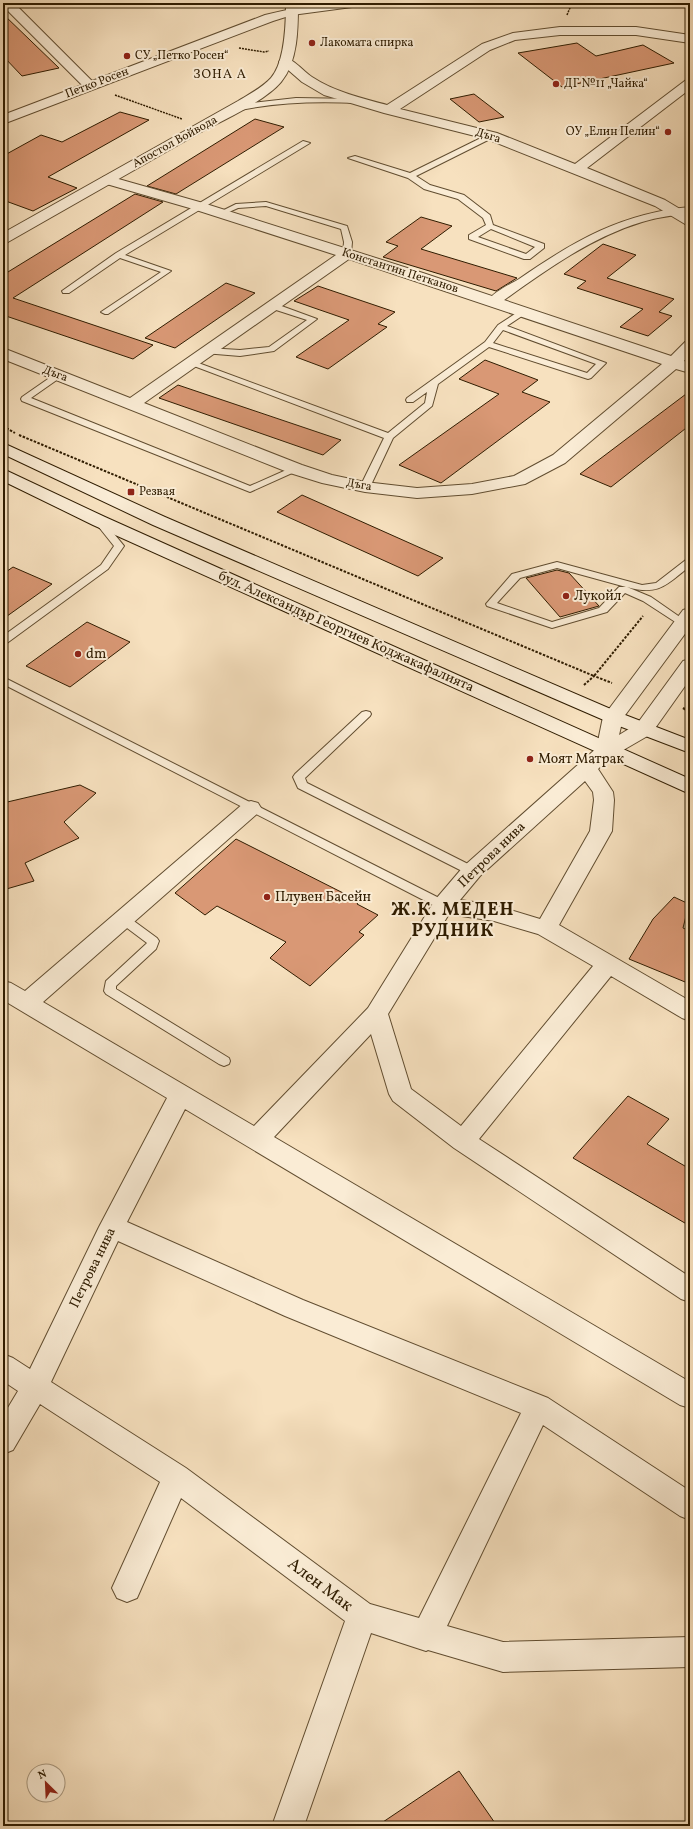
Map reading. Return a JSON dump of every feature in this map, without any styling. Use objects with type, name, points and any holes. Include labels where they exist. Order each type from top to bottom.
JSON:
[{"type":"street","points":[[6,3],[90,86]]},
{"type":"street","name":"Петко Росен","points":[[3,120],[292,8],[352,3]]},
{"type":"street","name":"Апостол Войвода","points":[[3,239],[231,110],[256,95],[277,79],[285,62],[292,8]]},
{"type":"street","points":[[389,110],[486,47],[513,37],[560,31],[636,31],[690,40]]},
{"type":"street","name":"Дъга","points":[[285,62],[306,79],[328,92],[389,110],[492,136],[632,191],[690,220]]},
{"type":"street","points":[[577,169],[690,83]]},
{"type":"street","name":"Константин Петканов","points":[[108,180],[198,206],[418,276],[690,368]]},
{"type":"street","points":[[493,302],[554,260],[596,236],[644,218],[674,211],[690,210]]},
{"type":"street","points":[[133,403],[347,254]]},
{"type":"street","name":"Дъга","points":[[4,358],[28,363],[133,403],[296,469],[328,479],[365,487],[417,493],[472,489],[519,480],[558,459],[673,363],[690,345]]},
{"type":"street","name":"бул. Александър Георгиев Коджакафалията","points":[[3,448],[159,521],[612,717],[690,747]]},
{"type":"street","name":"бул. Александър Георгиев Коджакафалията","points":[[3,474],[99,521],[253,589],[690,788]]},
{"type":"street","points":[[606,751],[612,717],[686,619]]},
{"type":"street","name":"Петрова нива","points":[[257,1139],[376,1014],[442,905],[472,871],[606,751],[644,729],[690,665]]},
{"type":"street","points":[[546,928],[601,832],[604,800],[603,792],[587,768]]},
{"type":"street","points":[[27,1003],[251,808]]},
{"type":"street","points":[[442,905],[494,912],[546,928],[690,1012]]},
{"type":"street","points":[[463,1141],[608,964]]},
{"type":"street","points":[[3,989],[690,1396]]},
{"type":"street","points":[[376,1014],[401,1094],[463,1141],[690,1291]]},
{"type":"street","name":"Петрова нива","points":[[3,1441],[36,1386],[112,1227],[181,1094]]},
{"type":"street","points":[[112,1227],[294,1308],[538,1407],[690,1507]]},
{"type":"street","name":"Ален Мак","points":[[3,1366],[176,1477],[362,1616],[426,1636],[503,1657],[690,1652]]},
{"type":"street","points":[[426,1636],[538,1407]]},
{"type":"street","points":[[127,1588],[176,1477]]},
{"type":"street","points":[[288,1826],[362,1616]]},
{"type":"lane","points":[[231,110],[262,102],[283,100],[305,99],[357,101]]},
{"type":"lane","points":[[411,176],[492,136]]},
{"type":"lane","points":[[66,291],[119,255],[198,206],[306,143]]},
{"type":"lane","points":[[352,158],[411,176],[427,187],[461,197],[487,217],[490,226]]},
{"type":"lane","points":[[220,214],[236,206],[266,204],[344,228],[348,242],[347,254]]},
{"type":"lane","points":[[490,226],[541,246],[527,257],[472,237],[490,226]]},
{"type":"lane","points":[[105,312],[167,271],[119,255]]},
{"type":"lane","points":[[207,351],[240,353],[270,349],[313,319],[273,306]]},
{"type":"lane","points":[[410,400],[488,344],[502,327],[524,312]]},
{"type":"lane","points":[[488,344],[588,376],[602,363],[502,327]]},
{"type":"lane","points":[[190,362],[389,437]]},
{"type":"lane","points":[[58,375],[25,399],[250,489],[296,469]]},
{"type":"lane","points":[[365,487],[389,437],[429,404],[434,382]]},
{"type":"lane","points":[[3,640],[105,567],[119,546],[99,521]]},
{"type":"lane","points":[[686,619],[647,600],[625,587],[557,565],[516,576],[490,604],[552,625],[603,610],[625,587],[642,588],[659,586],[690,561]]},
{"type":"lane","points":[[3,680],[442,905]]},
{"type":"lane","points":[[366,714],[299,776],[302,785],[472,871]]},
{"type":"lane","points":[[123,920],[153,941],[152,946],[110,984],[110,991],[224,1061]]},
{"type":"path","points":[[203,42],[264,52],[288,47]]},
{"type":"path","points":[[90,86],[203,126]]},
{"type":"path","points":[[3,426],[15,433],[594,676]]},
{"type":"building","points":[[3,14],[59,68],[22,76],[3,56]]},
{"type":"building","points":[[577,43],[596,56],[643,45],[674,63],[562,87],[518,53]]},
{"type":"building","points":[[474,94],[504,117],[479,122],[450,99]]},
{"type":"building","points":[[120,112],[149,120],[48,177],[77,188],[33,211],[3,200],[3,156],[41,135],[62,142]]},
{"type":"building","points":[[255,119],[284,127],[176,194],[147,186]]},
{"type":"building","points":[[135,194],[163,202],[13,298],[153,345],[133,359],[3,315],[3,275]]},
{"type":"building","points":[[421,217],[452,226],[421,249],[517,278],[496,291],[383,257],[398,246],[386,242]]},
{"type":"building","points":[[603,244],[636,255],[607,278],[674,299],[659,312],[672,316],[648,336],[620,327],[643,309],[577,288],[586,281],[564,274]]},
{"type":"building","points":[[226,283],[255,293],[175,348],[145,338]]},
{"type":"building","points":[[318,286],[395,312],[378,324],[387,327],[328,369],[296,357],[349,320],[294,301]]},
{"type":"building","points":[[485,360],[538,380],[522,392],[550,402],[441,483],[399,465],[499,394],[459,379]]},
{"type":"building","points":[[178,385],[341,440],[323,455],[159,398]]},
{"type":"building","points":[[690,391],[690,425],[611,487],[580,474]]},
{"type":"building","points":[[302,495],[443,558],[418,576],[277,512]]},
{"type":"building","points":[[13,567],[52,584],[3,619],[3,574]]},
{"type":"building","points":[[557,570],[569,573],[599,606],[560,617],[526,578]]},
{"type":"building","name":"dm","points":[[87,622],[130,642],[70,687],[26,666]]},
{"type":"building","points":[[80,785],[96,793],[64,822],[79,838],[25,863],[34,881],[3,890],[3,803]]},
{"type":"building","points":[[236,839],[359,901],[357,904],[378,915],[359,932],[364,935],[310,986],[270,958],[286,942],[217,906],[205,915],[175,893]]},
{"type":"building","points":[[674,897],[689,904],[683,928],[690,931],[690,984],[629,959],[653,919]]},
{"type":"building","points":[[628,1096],[669,1119],[647,1144],[690,1169],[690,1226],[573,1158]]},
{"type":"building","points":[[459,1771],[497,1826],[377,1826]]},
{"type":"place","name":"Лакомата спирка","points":[[312,43]]},
{"type":"place","name":"СУ „Петко Росен“","points":[[127,56]]},
{"type":"place","name":"ДГ №11 „Чайка“","points":[[556,84]]},
{"type":"place","name":"ОУ „Елин Пелин“","points":[[668,132]]},
{"type":"place","name":"Резвая","points":[[131,492]]},
{"type":"place","name":"Лукойл","points":[[566,596]]},
{"type":"place","name":"dm","points":[[78,654]]},
{"type":"place","name":"Моят Матрак","points":[[530,759]]},
{"type":"place","name":"Плувен Басейн","points":[[267,897]]},
{"type":"district","name":"ЗОНА А","points":[[220,75]]},
{"type":"district","name":"Ж.К. МЕДЕН РУДНИК","points":[[453,920]]}]
